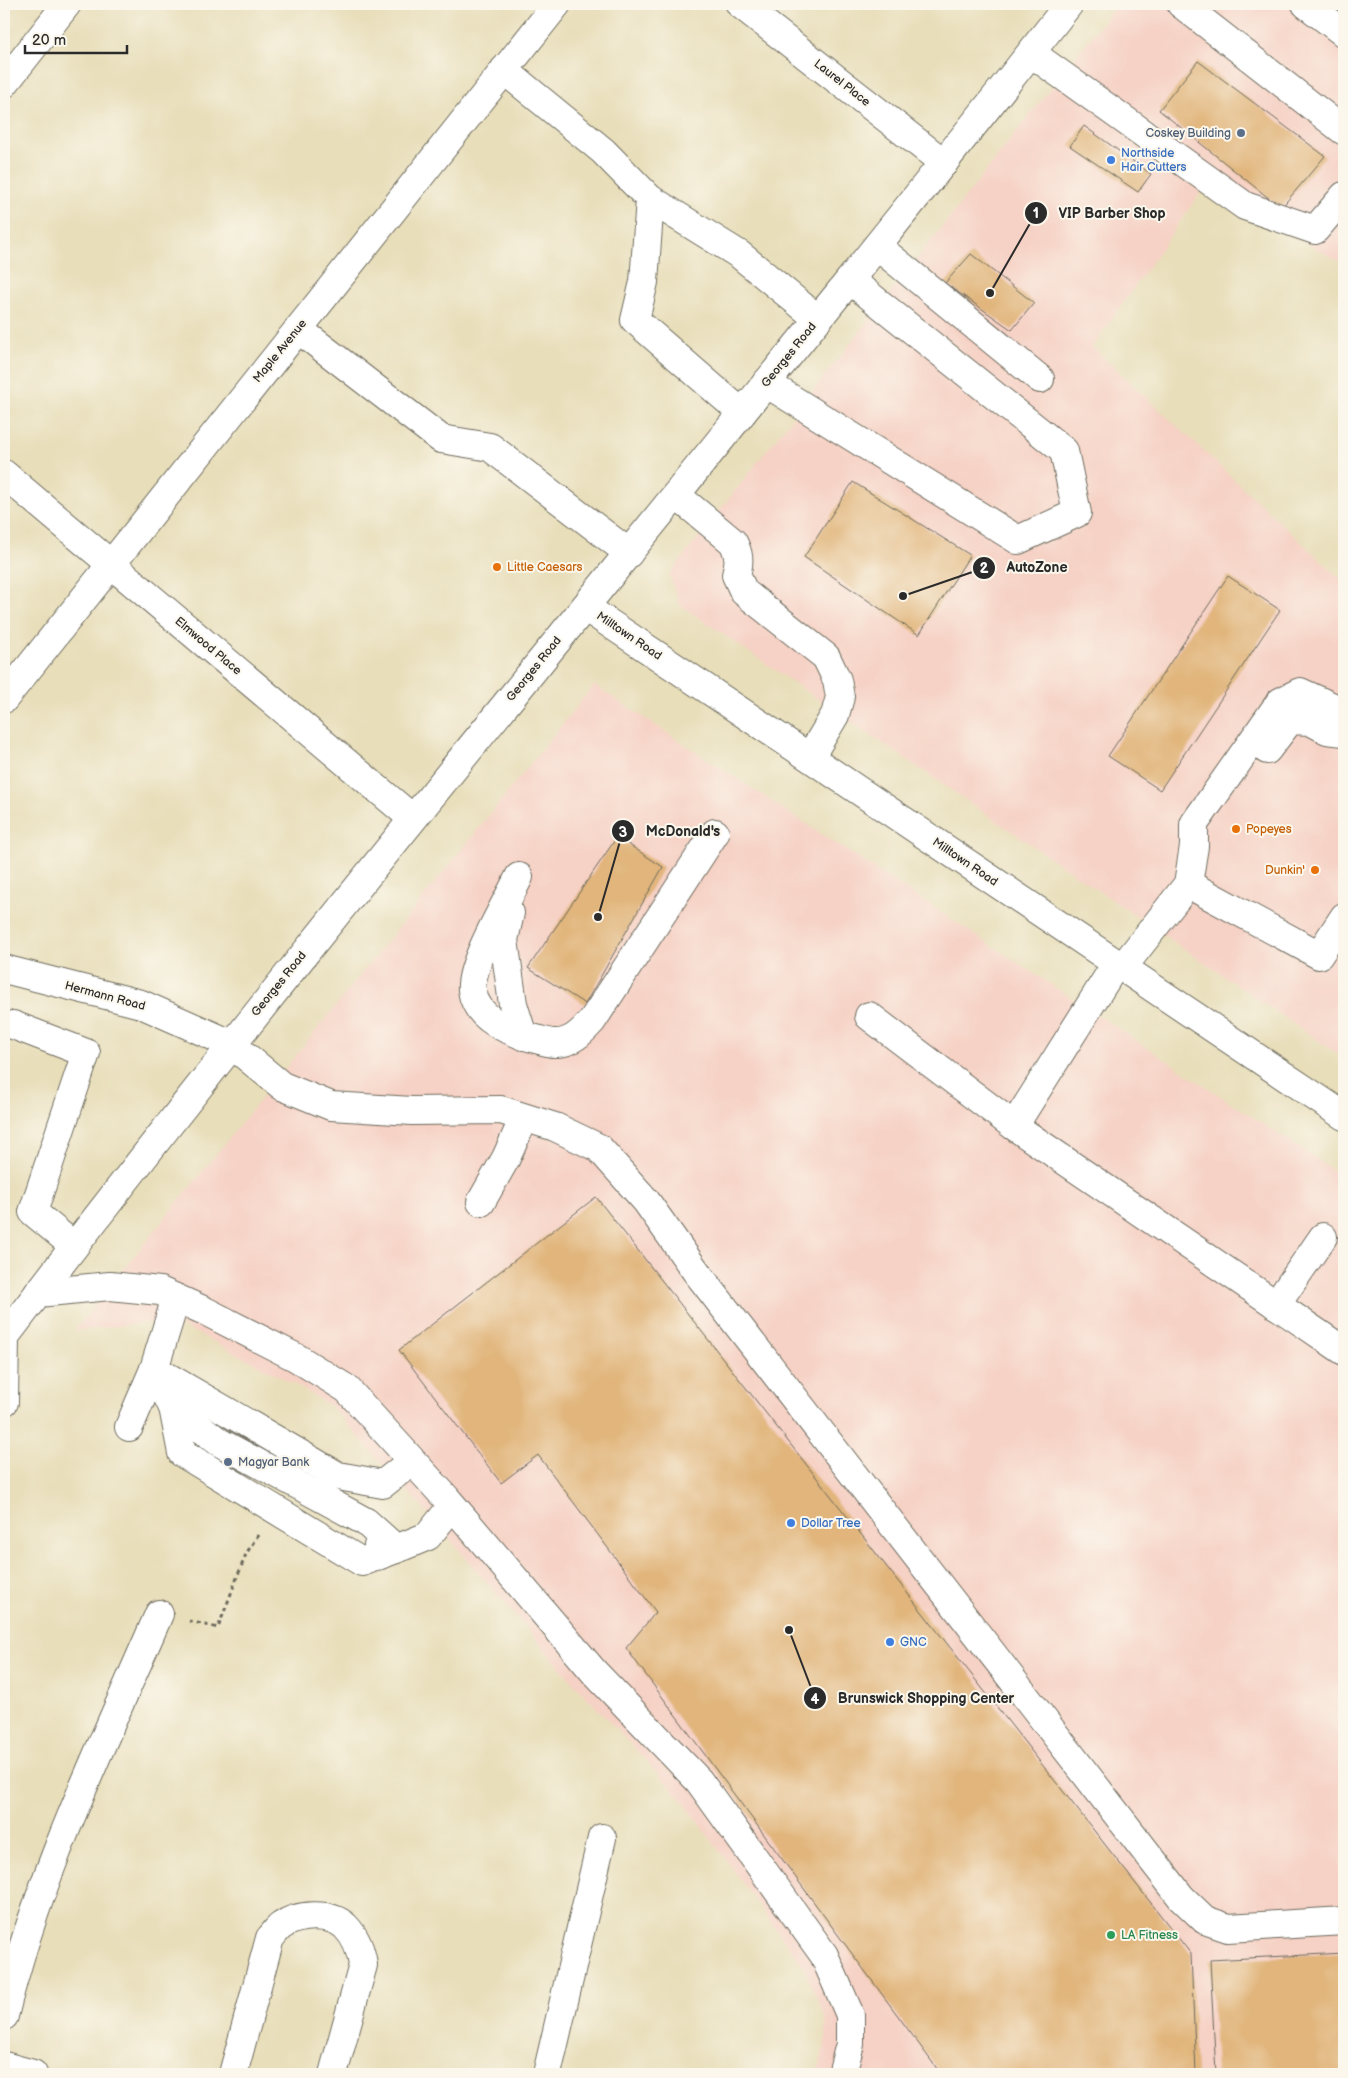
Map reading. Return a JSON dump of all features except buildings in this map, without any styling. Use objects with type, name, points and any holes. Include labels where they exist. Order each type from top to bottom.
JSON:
[{"type":"street","points":[[4,84],[67,4]]},
{"type":"street","name":"Maple Avenue","points":[[4,699],[557,4]]},
{"type":"street","name":"Laurel Place","points":[[740,4],[944,163]]},
{"type":"street","name":"Georges Road","points":[[8,1324],[38,1293],[231,1044],[412,818],[630,553],[1070,4]]},
{"type":"street","points":[[1181,4],[1344,131]]},
{"type":"street","points":[[1306,4],[1344,33]]},
{"type":"street","points":[[1031,52],[1245,206],[1315,230],[1344,196]]},
{"type":"street","points":[[504,70],[603,151],[650,199],[740,255],[818,319]]},
{"type":"street","points":[[650,199],[644,282],[635,320],[742,414]]},
{"type":"street","points":[[877,246],[1040,379]]},
{"type":"street","points":[[766,383],[1018,540],[1077,514],[1064,451],[850,280]]},
{"type":"street","points":[[298,329],[441,439],[490,447],[630,553]]},
{"type":"street","name":"Elmwood Place","points":[[4,474],[412,818]]},
{"type":"street","points":[[676,495],[733,542],[739,558],[736,575],[744,592],[826,657],[837,680],[840,697],[835,715],[810,757]]},
{"type":"street","name":"Milltown Road","points":[[585,607],[1344,1116]]},
{"type":"street","points":[[1014,1126],[1119,966],[1188,884],[1194,846],[1194,824],[1280,702],[1300,692],[1344,712]]},
{"type":"street","points":[[1194,846],[1290,720],[1310,721],[1327,730],[1344,732]]},
{"type":"street","points":[[523,1036],[513,1004],[504,940],[519,877],[481,955],[474,974],[472,990],[478,1006],[492,1022],[523,1036],[555,1044],[577,1037],[592,1021],[715,833]]},
{"type":"street","points":[[1188,884],[1319,955],[1344,917]]},
{"type":"street","name":"Hermann Road","points":[[4,969],[141,1004],[231,1044],[282,1086],[332,1106],[412,1112],[501,1110],[555,1128],[599,1148],[646,1201],[695,1270],[1181,1897],[1205,1920],[1228,1928],[1344,1921]]},
{"type":"street","points":[[869,1016],[1014,1126],[1344,1351]]},
{"type":"street","points":[[13,1025],[86,1053],[33,1212],[74,1246]]},
{"type":"street","points":[[481,1202],[506,1158],[524,1118]]},
{"type":"street","points":[[1276,1304],[1323,1237]]},
{"type":"street","points":[[38,1293],[110,1286],[160,1291],[205,1311],[297,1358],[347,1388],[452,1506],[595,1673],[699,1782],[824,1954],[850,2014],[850,2044],[842,2074]]},
{"type":"street","points":[[129,1427],[154,1369],[176,1298]]},
{"type":"street","points":[[4,1402],[8,1324]]},
{"type":"street","points":[[154,1369],[189,1440],[369,1544],[396,1549],[428,1536],[452,1506]]},
{"type":"street","points":[[154,1369],[338,1476],[382,1484],[412,1461]]},
{"type":"street","points":[[4,2016],[13,1977],[56,1854],[159,1614]]},
{"type":"street","points":[[547,2074],[602,1838]]},
{"type":"street","points":[[233,2074],[270,1938],[281,1926],[305,1917],[324,1917],[343,1925],[356,1940],[362,1952],[363,1965],[333,2074]]},
{"type":"street","points":[[4,2066],[33,2074]]},
{"type":"path","points":[[159,1614],[218,1628],[246,1554],[259,1532]]},
{"type":"shaded area","points":[[1117,4],[1344,4],[1344,264],[1205,186],[1092,347],[1344,582],[1344,1058],[680,605],[669,575]]},
{"type":"shaded area","points":[[594,685],[1344,1177],[1344,2074],[817,2074],[826,2041],[826,2019],[804,1967],[680,1797],[578,1688],[429,1515],[332,1407],[296,1385],[195,1332],[167,1320],[74,1331]]},
{"type":"place","name":"Coskey Building","points":[[1241,133]]},
{"type":"place","name":"Northside Hair Cutters","points":[[1111,160]]},
{"type":"place","name":"VIP Barber Shop","points":[[990,293]]},
{"type":"place","name":"Little Caesars","points":[[497,567]]},
{"type":"place","name":"AutoZone","points":[[903,596]]},
{"type":"place","name":"Popeyes","points":[[1236,829]]},
{"type":"place","name":"Dunkin'","points":[[1315,870]]},
{"type":"place","name":"McDonald's","points":[[598,917]]},
{"type":"place","name":"Magyar Bank","points":[[228,1462]]},
{"type":"place","name":"Dollar Tree","points":[[791,1523]]},
{"type":"place","name":"Brunswick Shopping Center","points":[[789,1630]]},
{"type":"place","name":"GNC","points":[[890,1642]]},
{"type":"place","name":"LA Fitness","points":[[1111,1935]]}]
